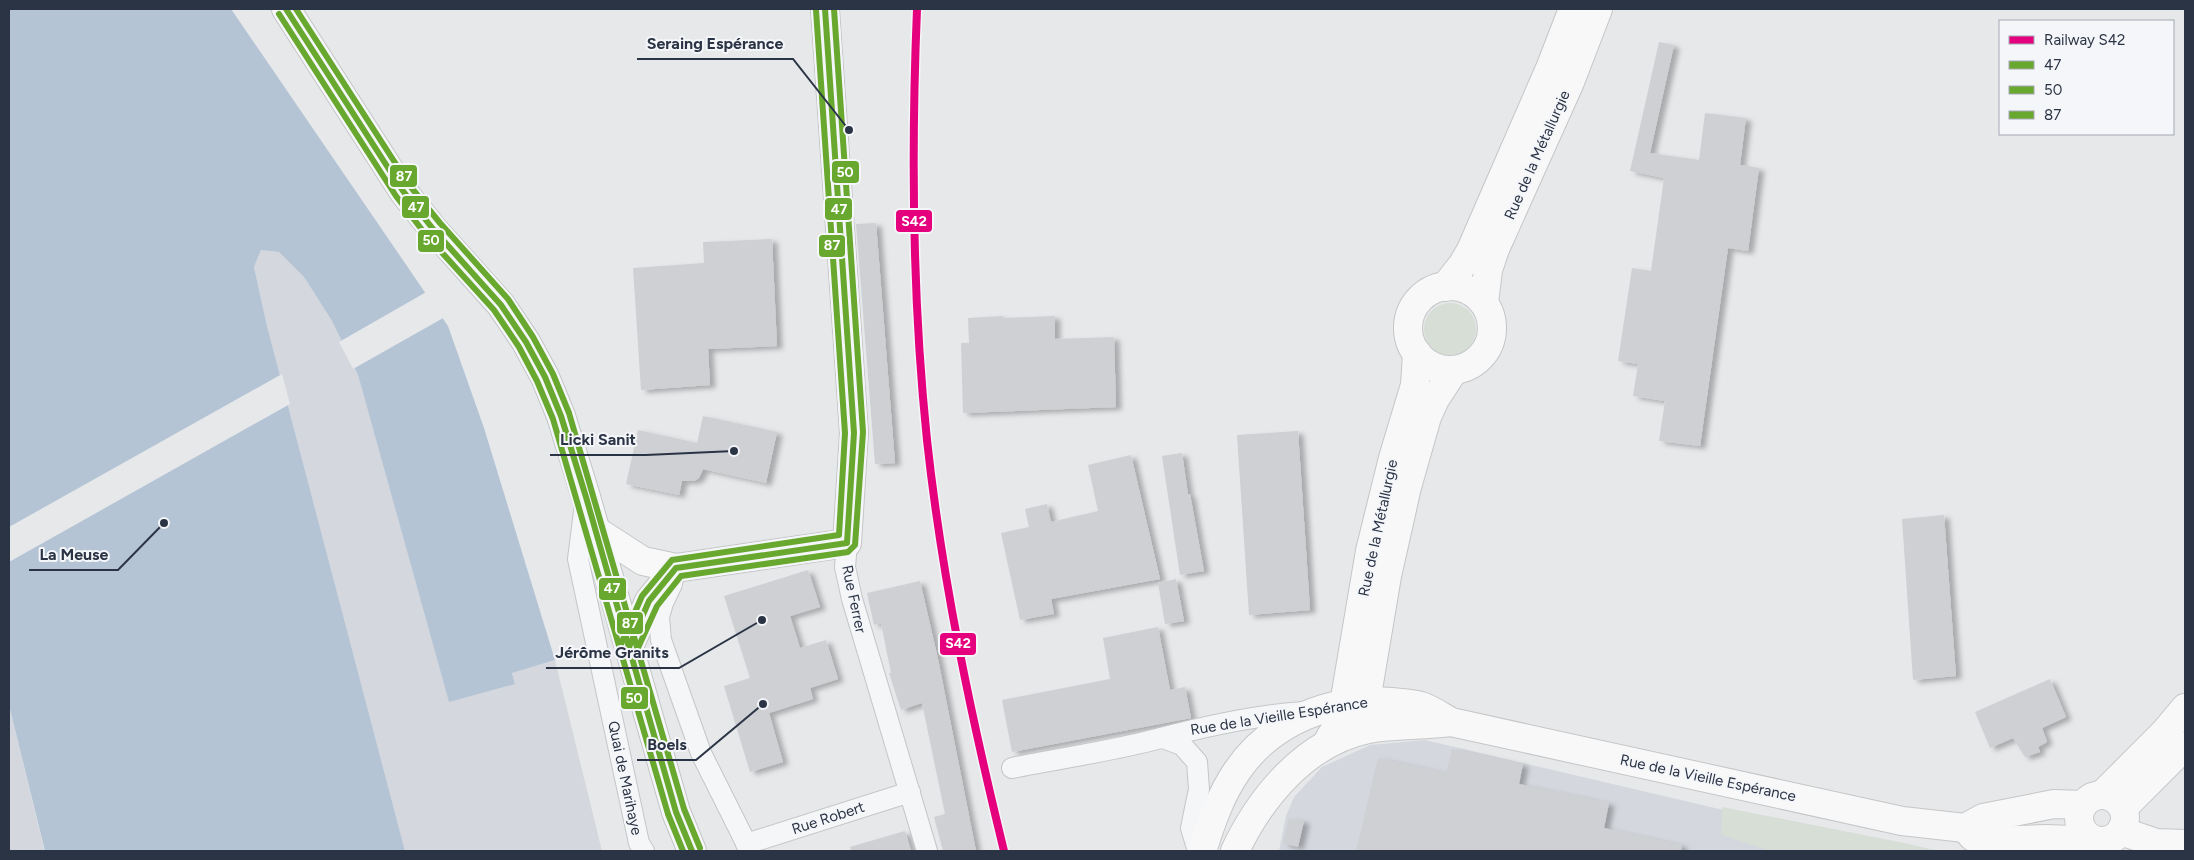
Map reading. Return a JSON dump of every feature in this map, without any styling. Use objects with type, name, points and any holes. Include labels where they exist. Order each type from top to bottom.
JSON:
[{"type":"street","points":[[286,9],[407,197],[433,229],[490,291],[526,342],[545,377],[561,416],[676,812],[692,851]]},
{"type":"street","name":"Rue Ferrer","points":[[825,9],[854,433],[845,568],[852,599],[927,851]]},
{"type":"street","name":"Rue de la Métallurgie","points":[[1355,702],[1370,551],[1393,458],[1416,385],[1417,353],[1411,342],[1408,330],[1410,318],[1415,306],[1433,290],[1445,287],[1463,264],[1551,66],[1573,9]]},
{"type":"street","name":"Rue de la Métallurgie","points":[[1355,702],[1407,487],[1427,417],[1435,399],[1454,370],[1466,367],[1477,360],[1488,345],[1492,326],[1490,314],[1484,303],[1488,270],[1570,82],[1598,9]]},
{"type":"street","points":[[1445,287],[1466,290],[1484,303]]},
{"type":"street","points":[[1417,353],[1433,367],[1454,370]]},
{"type":"street","name":"Quai de Marihaye","points":[[586,497],[578,559],[640,843],[644,851]]},
{"type":"street","points":[[595,530],[643,561],[676,568],[847,543]]},
{"type":"street","points":[[629,647],[649,601],[676,568]]},
{"type":"street","points":[[676,568],[672,583],[660,610],[661,640],[702,753],[748,848]]},
{"type":"street","points":[[1235,851],[1249,824],[1281,782],[1310,754],[1326,744],[1336,727],[1360,714],[1355,702]]},
{"type":"street","name":"Rue de la Vieille Espérance","points":[[1012,768],[1163,738],[1178,732],[1250,718],[1316,712],[1355,702],[1422,706],[1451,722],[1902,821],[1965,828],[1972,837],[1985,842],[2046,839],[2105,816]]},
{"type":"street","points":[[2105,816],[2165,732],[2185,708]]},
{"type":"street","points":[[1202,851],[1217,806],[1238,769],[1272,736],[1299,718],[1316,712]]},
{"type":"street","name":"Rue de la Vieille Espérance","points":[[1326,744],[1366,729],[1451,722]]},
{"type":"street","name":"Rue de la Vieille Espérance","points":[[1163,738],[1182,745],[1197,762],[1199,789],[1191,828],[1198,851]]},
{"type":"street","points":[[2105,816],[2185,746]]},
{"type":"street","name":"Rue Robert","points":[[748,848],[910,792]]},
{"type":"street","points":[[1965,828],[1983,818],[2054,804],[2105,816],[2156,842],[2185,844]]},
{"type":"shaded area","points":[[261,250],[279,252],[304,277],[332,321],[358,375],[449,701],[515,683],[512,673],[555,660],[602,851],[405,851],[267,326],[254,267]]},
{"type":"shaded area","points":[[1445,303],[1455,303],[1469,310],[1476,324],[1476,334],[1469,348],[1455,355],[1445,355],[1435,351],[1428,344],[1424,334],[1424,324],[1428,314],[1435,307]]},
{"type":"shaded area","points":[[9,705],[44,849],[45,851],[9,851]]},
{"type":"shaded area","points":[[1425,740],[1788,825],[1917,851],[1279,851],[1286,816],[1294,797],[1322,767],[1370,745]]},
{"type":"shaded area","points":[[1722,807],[1938,851],[1771,851],[1721,835]]},
{"type":"water","points":[[9,9],[231,9],[448,326],[484,428],[555,660],[512,673],[515,684],[449,702],[358,375],[332,321],[304,277],[279,252],[261,250],[254,267],[267,326],[405,851],[45,851],[9,705]]},
{"type":"pier","points":[[428,291],[445,317],[353,369],[339,342]]},
{"type":"pier","points":[[282,374],[290,404],[9,562],[9,527]]},
{"type":"building","points":[[1659,42],[1674,45],[1650,153],[1699,160],[1705,113],[1746,118],[1740,165],[1759,168],[1748,251],[1728,248],[1700,446],[1659,441],[1665,401],[1633,396],[1638,364],[1618,361],[1632,268],[1651,271],[1664,178],[1630,171]]},
{"type":"building","points":[[876,223],[895,463],[875,464],[856,224]]},
{"type":"building","points":[[772,239],[777,346],[708,349],[710,385],[641,390],[633,268],[704,263],[703,242]]},
{"type":"building","points":[[1003,316],[1003,318],[1055,316],[1055,339],[1114,337],[1116,407],[963,413],[961,343],[969,343],[968,318]]},
{"type":"building","points":[[703,416],[777,432],[766,483],[703,469],[699,478],[694,481],[682,481],[679,495],[626,484],[638,430],[697,443]]},
{"type":"building","points":[[1298,431],[1310,610],[1249,615],[1237,435]]},
{"type":"building","points":[[1182,453],[1188,494],[1190,494],[1204,571],[1180,575],[1162,456]]},
{"type":"building","points":[[1131,455],[1160,579],[1051,599],[1054,614],[1020,620],[1001,533],[1029,527],[1025,509],[1047,504],[1051,522],[1098,511],[1088,465]]},
{"type":"building","points":[[1944,515],[1956,676],[1913,680],[1902,519]]},
{"type":"building","points":[[808,570],[820,607],[790,616],[800,648],[826,640],[838,679],[810,688],[813,699],[769,713],[783,762],[750,772],[724,686],[750,678],[724,596]]},
{"type":"building","points":[[1176,579],[1184,621],[1165,624],[1158,583]]},
{"type":"building","points":[[920,581],[938,659],[976,851],[943,851],[934,817],[945,814],[922,703],[901,710],[889,673],[891,673],[881,623],[874,625],[867,593]]},
{"type":"building","points":[[1158,627],[1170,690],[1185,687],[1191,718],[1012,752],[1002,700],[1110,679],[1103,638]]},
{"type":"building","points":[[2050,679],[2066,717],[2042,728],[2047,742],[2038,747],[2040,752],[2025,757],[2013,738],[1990,748],[1975,712]]},
{"type":"building","points":[[1452,749],[1523,764],[1519,784],[1609,803],[1604,828],[1682,845],[1681,851],[1356,851],[1378,758],[1446,773]]},
{"type":"building","points":[[1289,818],[1304,821],[1298,847],[1283,843]]},
{"type":"building","points":[[905,831],[911,851],[851,851],[850,847]]},
{"type":"rail line","name":"S42","points":[[917,9],[914,225],[918,332],[927,440],[949,596],[980,749],[1004,851]]},
{"type":"transit line","name":"47","points":[[286,9],[403,191],[433,229],[501,305],[526,342],[545,377],[561,416],[676,812],[692,851]]},
{"type":"transit line","name":"87","points":[[296,9],[410,186],[440,223],[508,299],[533,337],[553,374],[569,413],[684,809],[700,848]]},
{"type":"transit line","name":"47","points":[[629,647],[649,601],[676,568],[847,543],[854,433],[825,9]]},
{"type":"transit line","name":"50","points":[[637,650],[657,606],[681,576],[848,552],[855,545],[863,432],[834,9]]},
{"type":"transit line","name":"87","points":[[621,644],[642,596],[672,560],[839,535],[845,433],[816,10]]},
{"type":"transit line","name":"50","points":[[279,14],[396,196],[426,235],[494,310],[519,347],[537,381],[553,419],[668,814],[683,851]]},
{"type":"place","name":"Seraing Espérance","points":[[849,130]]},
{"type":"place","name":"Licki Sanit","points":[[734,451]]},
{"type":"place","name":"La Meuse","points":[[164,523]]},
{"type":"place","name":"Jérôme Granits","points":[[762,620]]},
{"type":"place","name":"Boels","points":[[763,704]]}]
